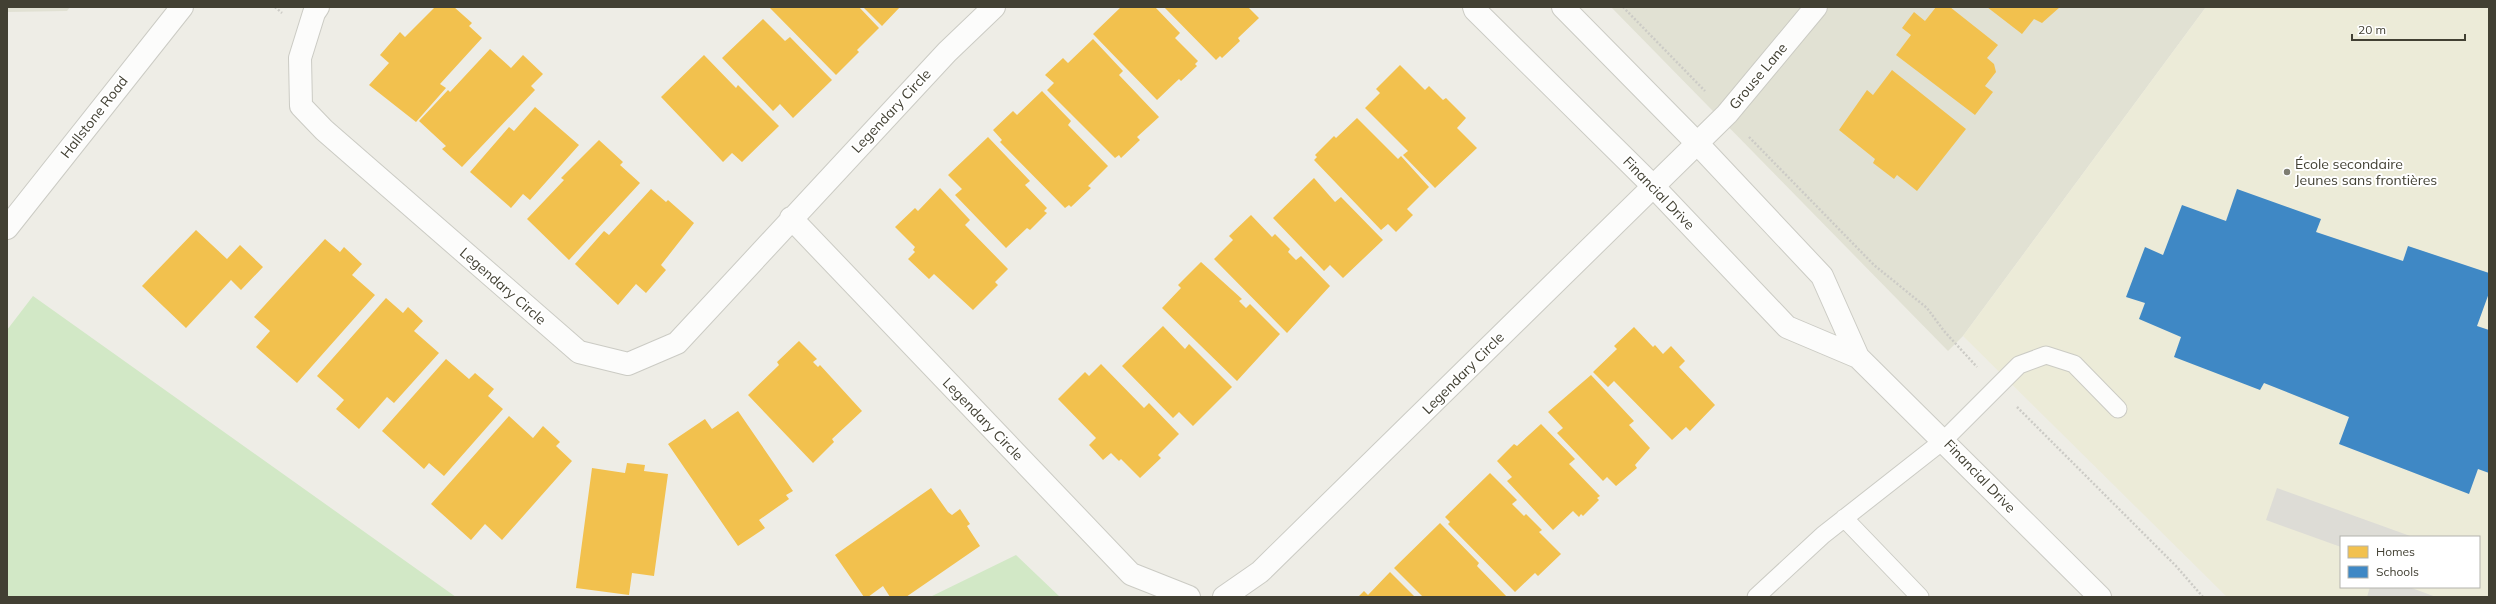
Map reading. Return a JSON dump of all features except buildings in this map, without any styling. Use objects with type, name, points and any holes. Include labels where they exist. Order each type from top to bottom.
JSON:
[{"type":"street","name":"Hallstone Road","points":[[7,228],[182,7]]},
{"type":"street","name":"Legendary Circle","points":[[318,7],[314,13],[300,58],[301,106],[324,130],[579,352],[628,364],[677,343],[791,218],[947,52],[994,7]]},
{"type":"street","name":"Financial Drive","points":[[1474,7],[1475,10],[1653,186],[1787,327],[1858,357],[1944,440],[2100,597]]},
{"type":"street","name":"Financial Drive","points":[[1563,7],[1696,142],[1822,276],[1858,357]]},
{"type":"street","name":"Grouse Lane","points":[[1696,142],[1727,114],[1816,7]]},
{"type":"street","name":"Legendary Circle","points":[[1224,597],[1260,572],[1696,142]]},
{"type":"street","name":"Legendary Circle","points":[[791,218],[1131,574],[1189,597]]},
{"type":"lane","points":[[1756,597],[1844,518],[1944,440],[2019,365],[2046,355],[2074,364],[2118,409]]},
{"type":"lane","points":[[1844,518],[1920,597]]},
{"type":"path","points":[[1623,7],[1700,87]]},
{"type":"shaded area","points":[[7,7],[70,7],[67,11],[7,12]]},
{"type":"shaded area","points":[[1611,7],[2206,7],[1963,336],[1948,351]]},
{"type":"shaded area","name":"École secondaire Jeunes sans frontières","points":[[2206,7],[2489,7],[2489,597],[2227,597],[1963,336]]},
{"type":"shaded area","points":[[2277,488],[2410,536],[2340,536],[2340,547],[2266,520]]},
{"type":"shaded area","points":[[2370,588],[2412,588],[2436,597],[2367,597]]},
{"type":"green space","points":[[33,296],[456,597],[7,597],[7,330]]},
{"type":"green space","points":[[1016,555],[1060,597],[930,597]]},
{"type":"place","name":"École secondaire Jeunes sans frontières","points":[[2287,172]]}]
